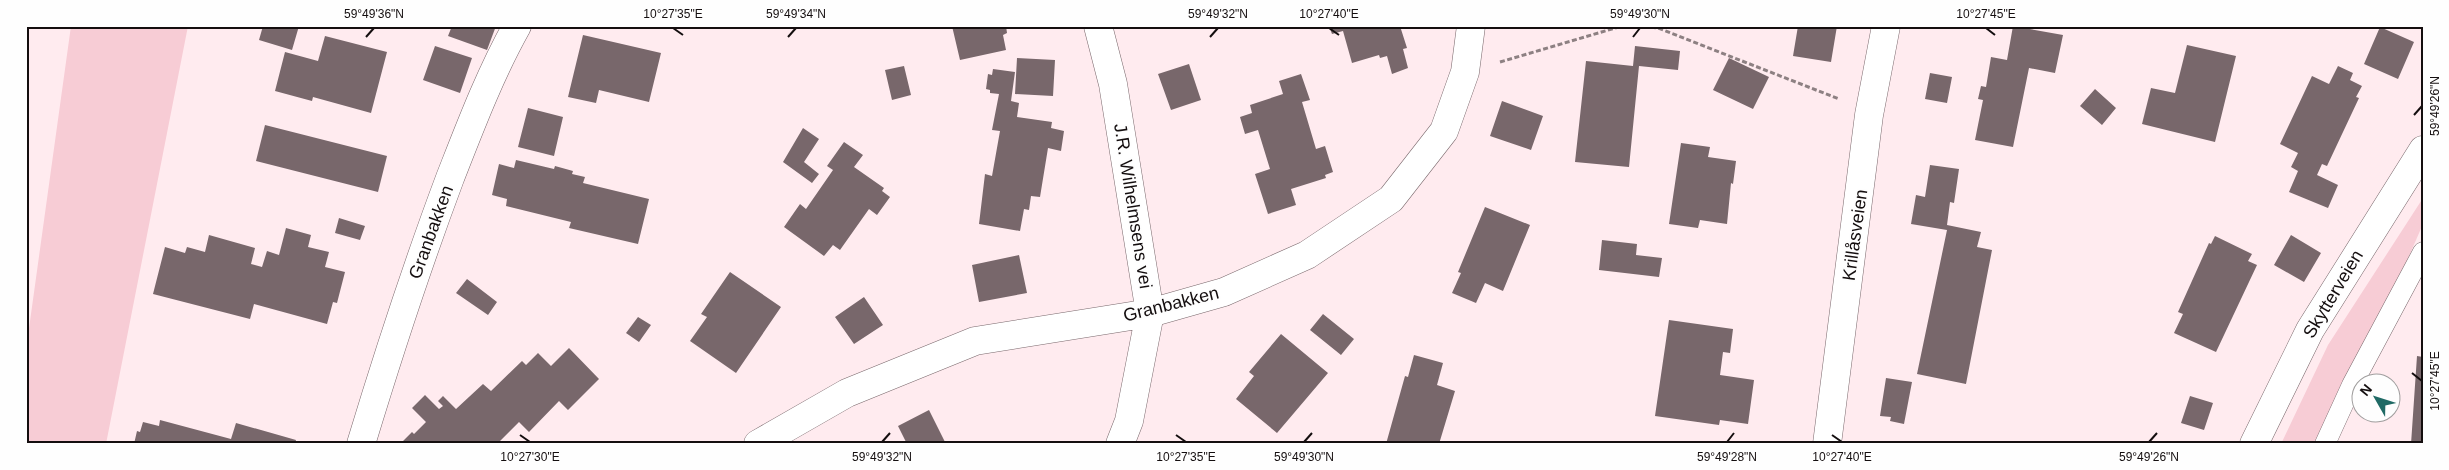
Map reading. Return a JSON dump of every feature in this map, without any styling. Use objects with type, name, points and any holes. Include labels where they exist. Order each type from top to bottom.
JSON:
[{"type":"street","name":"Granbakken","points":[[361,444],[396,332],[440,206],[471,125],[517,26]]},
{"type":"street","name":"J.R. Wilhelmsens vei","points":[[1098,26],[1113,84],[1150,313],[1129,421],[1120,444]]},
{"type":"street","name":"Granbakken","points":[[758,444],[847,393],[975,341],[1150,313],[1224,292],[1307,254],[1391,199],[1444,131],[1466,72],[1471,26]]},
{"type":"street","name":"Krillåsveien","points":[[1827,444],[1869,115],[1886,26]]},
{"type":"street","name":"Skytterveien","points":[[2254,444],[2310,330],[2423,150]]},
{"type":"lane","points":[[2325,444],[2352,385],[2423,252]]},
{"type":"path","points":[[1466,72],[1622,26]]},
{"type":"path","points":[[1636,26],[1658,28],[1831,95],[1869,115]]},
{"type":"shaded area","points":[[71,26],[188,26],[106,444],[26,444],[26,350]]},
{"type":"shaded area","points":[[2423,198],[2423,224],[2358,372],[2352,372],[2352,387],[2327,444],[2281,444],[2328,345]]},
{"type":"building","points":[[263,26],[299,26],[292,50],[259,40]]},
{"type":"building","points":[[452,26],[496,26],[487,50],[448,36]]},
{"type":"building","points":[[952,26],[1006,26],[1007,33],[1003,35],[1006,50],[960,60]]},
{"type":"building","points":[[1329,26],[1400,26],[1407,48],[1403,49],[1408,68],[1392,74],[1387,56],[1380,58],[1379,55],[1352,63],[1343,31],[1332,34]]},
{"type":"building","points":[[1798,26],[1837,26],[1831,62],[1793,56]]},
{"type":"building","points":[[2013,26],[2063,35],[2055,73],[2029,68],[2013,147],[1975,140],[1983,100],[1978,99],[1981,86],[1986,87],[1991,57],[2007,60]]},
{"type":"building","points":[[2380,27],[2414,42],[2398,79],[2364,64]]},
{"type":"building","points":[[583,35],[661,53],[649,102],[599,90],[596,103],[568,97]]},
{"type":"building","points":[[325,36],[387,52],[371,113],[313,97],[312,101],[275,91],[285,52],[318,61]]},
{"type":"building","points":[[2187,45],[2236,56],[2215,142],[2142,124],[2151,88],[2175,93]]},
{"type":"building","points":[[435,46],[472,58],[460,93],[423,80]]},
{"type":"building","points":[[1635,46],[1680,51],[1678,70],[1639,66],[1629,167],[1575,162],[1586,61],[1633,66]]},
{"type":"building","points":[[1017,58],[1055,60],[1053,96],[1015,94]]},
{"type":"building","points":[[1729,58],[1769,77],[1753,109],[1713,90]]},
{"type":"building","points":[[1189,64],[1201,100],[1171,110],[1158,74]]},
{"type":"building","points":[[904,66],[911,95],[892,100],[885,70]]},
{"type":"building","points":[[2338,66],[2353,73],[2350,80],[2362,86],[2356,97],[2359,98],[2327,166],[2322,164],[2317,175],[2338,185],[2328,208],[2289,192],[2298,171],[2291,167],[2298,153],[2280,144],[2312,76],[2329,84]]},
{"type":"building","points":[[993,69],[1015,72],[1011,101],[1019,103],[1017,117],[1052,122],[1051,128],[1064,131],[1061,151],[1048,148],[1040,197],[1031,196],[1029,210],[1024,209],[1020,231],[979,224],[985,174],[992,176],[1000,131],[992,130],[999,94],[990,93],[990,90],[986,89],[988,74],[992,75]]},
{"type":"building","points":[[1930,73],[1952,77],[1947,103],[1925,99]]},
{"type":"building","points":[[1301,74],[1310,100],[1302,102],[1316,149],[1325,146],[1333,172],[1325,175],[1326,178],[1291,189],[1296,205],[1268,214],[1255,174],[1270,169],[1258,130],[1245,134],[1240,117],[1252,113],[1250,105],[1283,94],[1279,81]]},
{"type":"building","points":[[2095,89],[2116,108],[2102,125],[2080,106]]},
{"type":"building","points":[[1502,101],[1543,116],[1531,150],[1490,136]]},
{"type":"building","points":[[528,108],[563,117],[554,156],[518,147]]},
{"type":"building","points":[[265,125],[387,156],[378,192],[256,161]]},
{"type":"building","points":[[803,128],[819,139],[804,162],[819,174],[812,183],[783,162]]},
{"type":"building","points":[[844,142],[863,155],[854,167],[884,188],[882,191],[890,197],[877,215],[869,209],[840,250],[833,245],[824,256],[784,227],[800,204],[806,209],[833,170],[827,166]]},
{"type":"building","points":[[1681,143],[1710,147],[1708,157],[1736,161],[1733,184],[1731,183],[1727,224],[1700,220],[1698,228],[1669,224]]},
{"type":"building","points":[[516,160],[554,169],[555,166],[573,171],[572,174],[585,177],[583,183],[649,199],[638,244],[569,228],[571,222],[506,206],[507,199],[492,195],[499,164],[514,168]]},
{"type":"building","points":[[1930,165],[1959,169],[1954,203],[1950,202],[1947,225],[1981,232],[1977,247],[1992,250],[1966,384],[1917,374],[1947,230],[1911,224],[1916,195],[1925,197]]},
{"type":"building","points":[[1485,207],[1530,225],[1503,291],[1485,283],[1476,303],[1452,293],[1461,273],[1458,272]]},
{"type":"building","points":[[339,218],[365,226],[360,240],[335,233]]},
{"type":"building","points":[[286,228],[311,235],[308,247],[329,252],[325,267],[345,272],[337,303],[333,302],[327,324],[254,304],[250,319],[153,294],[165,247],[185,253],[187,247],[205,252],[209,235],[255,248],[251,264],[262,267],[267,251],[279,255]]},
{"type":"building","points":[[2291,235],[2321,253],[2304,282],[2274,265]]},
{"type":"building","points":[[2215,236],[2252,254],[2248,261],[2257,265],[2216,352],[2174,333],[2183,314],[2178,312],[2209,243],[2211,244]]},
{"type":"building","points":[[1602,240],[1637,244],[1636,255],[1662,258],[1659,277],[1599,270]]},
{"type":"building","points":[[1019,255],[1027,293],[979,302],[972,265]]},
{"type":"building","points":[[730,272],[781,307],[736,373],[690,341],[707,317],[701,314]]},
{"type":"building","points":[[467,279],[497,302],[488,315],[456,293]]},
{"type":"building","points":[[864,297],[883,325],[854,344],[835,317]]},
{"type":"building","points":[[1323,314],[1354,339],[1341,355],[1310,330]]},
{"type":"building","points":[[638,317],[651,325],[639,342],[626,333]]},
{"type":"building","points":[[1669,320],[1733,329],[1730,353],[1723,352],[1720,375],[1754,380],[1748,424],[1720,420],[1719,425],[1655,416]]},
{"type":"building","points":[[1281,334],[1328,373],[1277,433],[1236,399],[1254,376],[1249,372]]},
{"type":"building","points":[[569,348],[599,379],[568,410],[559,401],[529,432],[519,422],[497,444],[400,444],[426,422],[412,408],[425,395],[439,409],[443,406],[438,401],[443,396],[456,409],[483,384],[491,391],[522,361],[526,365],[538,353],[551,366]]},
{"type":"building","points":[[1414,355],[1443,363],[1437,385],[1455,391],[1439,444],[1386,444],[1405,376],[1408,377]]},
{"type":"building","points":[[2417,356],[2423,357],[2423,444],[2411,444]]},
{"type":"building","points":[[1886,378],[1912,382],[1904,424],[1890,421],[1891,417],[1880,416]]},
{"type":"building","points":[[2190,396],[2213,403],[2204,430],[2181,423]]},
{"type":"building","points":[[929,410],[946,444],[907,444],[898,426]]},
{"type":"building","points":[[160,420],[231,439],[236,423],[296,440],[295,444],[134,444],[137,431],[140,432],[143,422],[159,426]]}]
